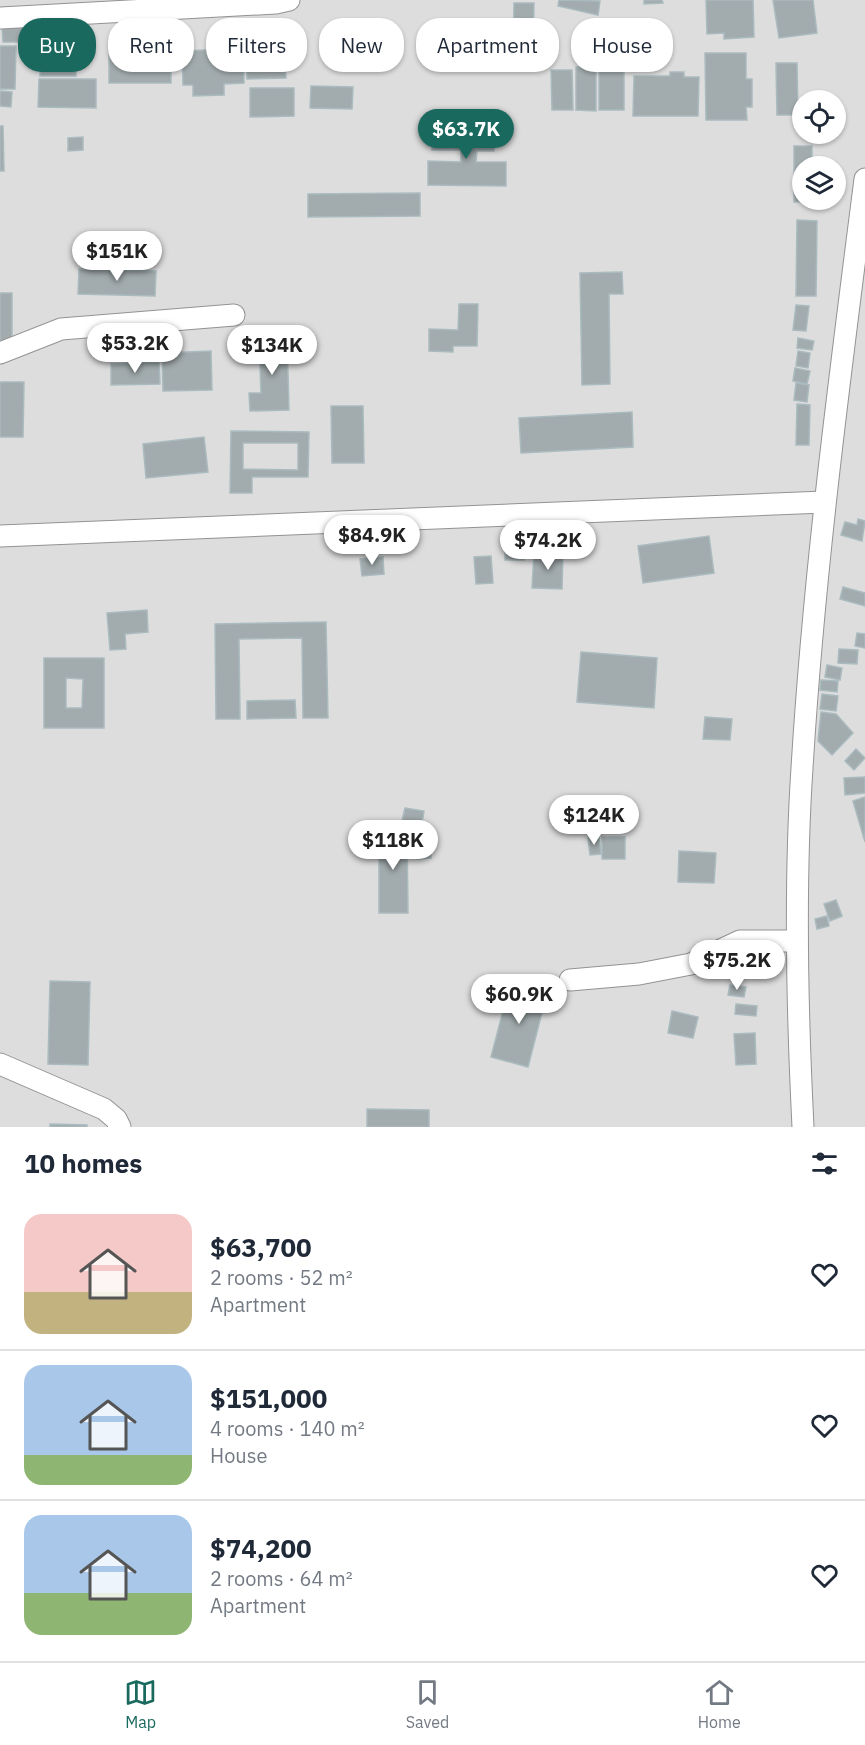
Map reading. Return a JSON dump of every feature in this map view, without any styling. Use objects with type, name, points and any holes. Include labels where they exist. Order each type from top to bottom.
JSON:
[{"type":"street","points":[[0,18],[276,3],[290,0]]},
{"type":"street","points":[[803,1127],[796,941],[801,770],[824,502],[865,179]]},
{"type":"street","points":[[0,353],[61,329],[234,315]]},
{"type":"street","points":[[0,536],[824,502]]},
{"type":"street","points":[[570,981],[639,974],[691,964],[740,941],[796,941]]},
{"type":"street","points":[[0,1064],[104,1109],[117,1119],[120,1127]]},
{"type":"shaded area","points":[[0,0],[865,0],[865,1127],[0,1127]]},
{"type":"building","points":[[559,0],[600,1],[598,15],[558,6]]},
{"type":"building","points":[[644,0],[662,0],[663,3],[644,4]]},
{"type":"building","points":[[706,0],[753,0],[754,37],[724,39],[724,33],[707,34]]},
{"type":"building","points":[[773,0],[813,0],[817,33],[779,38]]},
{"type":"building","points":[[514,3],[534,3],[534,18],[514,18]]},
{"type":"building","points":[[18,26],[18,42],[3,42],[2,27]]},
{"type":"building","points":[[0,46],[16,46],[15,89],[0,89]]},
{"type":"building","points":[[194,50],[206,50],[206,72],[244,72],[244,83],[224,84],[224,95],[193,96],[193,85],[183,85],[183,72],[194,72]]},
{"type":"building","points":[[705,53],[746,53],[746,79],[752,79],[752,107],[746,107],[747,120],[706,120]]},
{"type":"building","points":[[776,63],[797,63],[798,90],[792,90],[792,115],[777,115]]},
{"type":"building","points":[[571,70],[573,110],[552,110],[551,72]]},
{"type":"building","points":[[40,72],[76,72],[76,76],[40,76]]},
{"type":"building","points":[[109,72],[171,72],[171,83],[109,83]]},
{"type":"building","points":[[247,72],[286,72],[286,78],[247,79]]},
{"type":"building","points":[[576,72],[596,72],[596,111],[576,110]]},
{"type":"building","points":[[599,72],[624,72],[624,110],[599,110]]},
{"type":"building","points":[[670,72],[684,72],[684,77],[699,77],[698,116],[633,116],[634,76],[670,76]]},
{"type":"building","points":[[39,79],[96,79],[96,108],[38,107]]},
{"type":"building","points":[[311,86],[353,87],[352,109],[310,108]]},
{"type":"building","points":[[250,88],[294,88],[294,116],[250,117]]},
{"type":"building","points":[[0,91],[12,92],[11,107],[0,106]]},
{"type":"building","points":[[0,126],[3,126],[4,171],[0,171]]},
{"type":"building","points":[[432,130],[495,131],[494,151],[477,151],[476,162],[506,162],[506,186],[428,185],[428,161],[461,162],[461,150],[432,150]]},
{"type":"building","points":[[83,137],[83,150],[68,151],[68,138]]},
{"type":"building","points":[[794,146],[812,146],[812,156],[794,156]]},
{"type":"building","points":[[420,193],[420,216],[308,217],[308,194]]},
{"type":"building","points":[[797,220],[817,221],[816,296],[796,296]]},
{"type":"building","points":[[79,269],[156,271],[155,296],[78,294]]},
{"type":"building","points":[[622,272],[623,294],[609,294],[610,384],[582,385],[580,273]]},
{"type":"building","points":[[0,293],[12,293],[12,346],[0,346]]},
{"type":"building","points":[[459,304],[478,304],[477,346],[453,346],[453,352],[429,351],[429,329],[458,330]]},
{"type":"building","points":[[796,305],[809,306],[806,331],[793,330]]},
{"type":"building","points":[[259,337],[287,337],[289,410],[250,411],[249,393],[261,393]]},
{"type":"building","points":[[798,338],[814,341],[812,350],[797,348]]},
{"type":"building","points":[[211,351],[212,390],[163,391],[162,353]]},
{"type":"building","points":[[798,351],[810,353],[808,368],[796,366]]},
{"type":"building","points":[[159,362],[160,384],[111,385],[111,364]]},
{"type":"building","points":[[795,368],[810,371],[807,384],[793,381]]},
{"type":"building","points":[[0,382],[24,382],[23,437],[0,437]]},
{"type":"building","points":[[796,383],[809,385],[807,402],[794,400]]},
{"type":"building","points":[[797,404],[810,405],[809,445],[796,445]]},
{"type":"building","points":[[331,406],[363,406],[364,463],[332,463]]},
{"type":"building","points":[[632,412],[633,447],[521,453],[519,418]]},
{"type":"building","points":[[231,431],[309,432],[308,477],[252,477],[252,493],[230,493]],"holes":[[[243,443],[298,443],[298,470],[243,469]]]},
{"type":"building","points":[[204,437],[208,472],[146,478],[143,444]]},
{"type":"building","points":[[858,519],[865,521],[862,541],[841,535],[845,522],[857,525]]},
{"type":"building","points":[[505,520],[524,520],[524,560],[505,560]]},
{"type":"building","points":[[709,536],[714,573],[643,583],[638,546]]},
{"type":"building","points":[[534,552],[563,553],[562,589],[532,588]]},
{"type":"building","points":[[491,556],[493,583],[476,584],[474,557]]},
{"type":"building","points":[[383,557],[384,574],[362,576],[360,559]]},
{"type":"building","points":[[843,587],[865,593],[865,606],[840,599]]},
{"type":"building","points":[[147,610],[148,632],[125,634],[126,649],[110,650],[107,613]]},
{"type":"building","points":[[326,622],[328,718],[303,718],[302,638],[239,639],[240,719],[216,719],[215,624]]},
{"type":"building","points":[[857,633],[865,634],[865,648],[855,646]]},
{"type":"building","points":[[839,649],[858,650],[857,664],[838,663]]},
{"type":"building","points":[[581,652],[657,658],[654,708],[577,702]]},
{"type":"building","points":[[44,658],[104,658],[104,728],[44,728]],"holes":[[[66,678],[83,679],[82,708],[66,708]]]},
{"type":"building","points":[[827,665],[842,668],[840,680],[825,677]]},
{"type":"building","points":[[821,680],[838,681],[837,692],[820,690]]},
{"type":"building","points":[[822,694],[838,696],[836,711],[820,709]]},
{"type":"building","points":[[295,700],[296,718],[247,719],[247,701]]},
{"type":"building","points":[[821,712],[836,714],[853,733],[832,755],[818,741]]},
{"type":"building","points":[[705,717],[732,719],[730,740],[703,739]]},
{"type":"building","points":[[856,749],[865,758],[854,770],[845,761]]},
{"type":"building","points":[[865,777],[865,793],[845,795],[844,778]]},
{"type":"building","points":[[865,797],[865,842],[853,801]]},
{"type":"building","points":[[405,808],[424,811],[422,824],[402,821]]},
{"type":"building","points":[[379,829],[407,829],[408,913],[379,913]]},
{"type":"building","points":[[417,829],[431,829],[431,858],[417,859]]},
{"type":"building","points":[[599,837],[601,854],[590,855],[588,838]]},
{"type":"building","points":[[602,837],[625,837],[625,859],[602,859]]},
{"type":"building","points":[[679,851],[716,853],[714,883],[678,882]]},
{"type":"building","points":[[836,900],[842,916],[830,921],[824,904]]},
{"type":"building","points":[[827,916],[829,926],[817,929],[815,919]]},
{"type":"building","points":[[764,961],[765,974],[743,976],[742,963]]},
{"type":"building","points":[[50,981],[90,982],[88,1065],[48,1064]]},
{"type":"building","points":[[510,984],[547,993],[528,1067],[491,1057]]},
{"type":"building","points":[[730,985],[746,987],[744,997],[728,995]]},
{"type":"building","points":[[482,989],[498,991],[495,1008],[479,1006]]},
{"type":"building","points":[[736,1004],[757,1006],[756,1016],[735,1014]]},
{"type":"building","points":[[672,1011],[698,1017],[693,1038],[668,1033]]},
{"type":"building","points":[[755,1033],[756,1064],[736,1065],[734,1034]]},
{"type":"building","points":[[367,1109],[429,1110],[429,1127],[367,1127]]},
{"type":"building","points":[[50,1124],[87,1125],[87,1127],[50,1127]]}]
